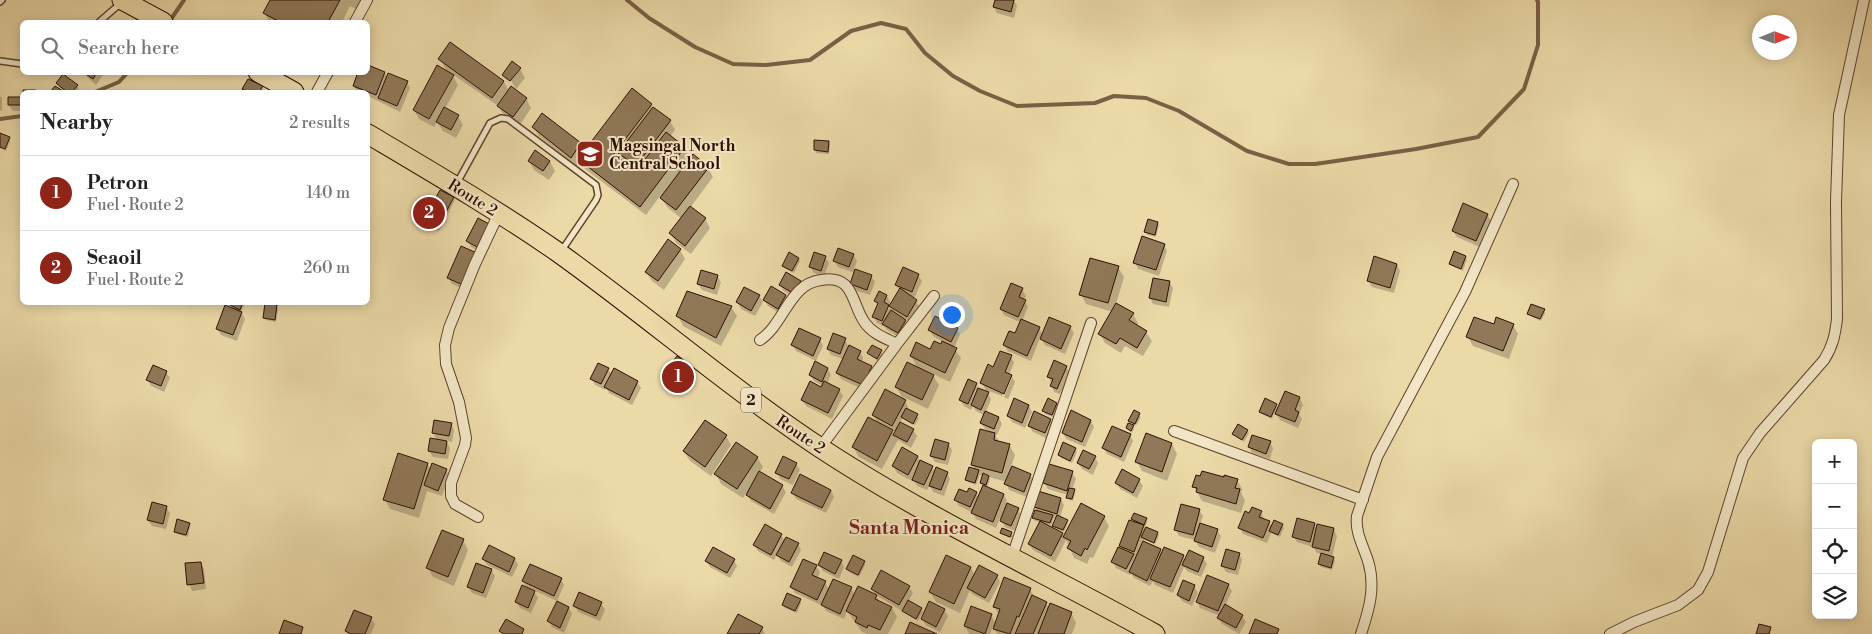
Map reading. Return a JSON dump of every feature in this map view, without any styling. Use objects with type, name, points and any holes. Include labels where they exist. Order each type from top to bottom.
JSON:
[{"type":"highway","points":[[122,0],[158,20]]},
{"type":"highway","points":[[263,75],[290,90]]},
{"type":"highway","name":"Route 2","points":[[370,135],[499,213],[559,254],[754,402],[820,448],[894,492],[1155,634]]},
{"type":"street","points":[[356,20],[367,0]]},
{"type":"street","points":[[1610,634],[1634,622],[1678,605],[1698,590],[1708,572],[1743,458],[1760,433],[1824,360],[1831,348],[1835,337],[1837,319],[1836,210],[1839,115],[1864,0]]},
{"type":"street","points":[[318,90],[326,75]]},
{"type":"street","points":[[1361,634],[1370,606],[1372,592],[1368,561],[1356,524],[1357,516],[1378,457],[1465,292],[1513,184]]},
{"type":"street","points":[[478,517],[455,504],[451,496],[451,483],[466,445],[466,438],[459,402],[446,364],[445,345],[449,328],[475,264],[499,213]]},
{"type":"street","points":[[760,340],[770,331],[800,290],[808,284],[827,279],[844,284],[854,295],[864,322],[876,334],[897,344]]},
{"type":"street","points":[[820,448],[934,296]]},
{"type":"street","points":[[1012,557],[1091,323]]},
{"type":"street","points":[[1174,431],[1363,500]]},
{"type":"lane","points":[[101,20],[122,0]]},
{"type":"lane","points":[[0,61],[20,64]]},
{"type":"lane","points":[[456,186],[490,123],[501,118],[508,119],[596,185],[598,195],[596,200],[559,254]]},
{"type":"building","points":[[270,0],[340,0],[329,20],[276,20],[263,13]]},
{"type":"building","points":[[995,0],[1014,0],[1011,12],[993,7]]},
{"type":"building","points":[[450,42],[504,81],[492,98],[438,59]]},
{"type":"building","points":[[512,61],[521,68],[510,81],[502,75]]},
{"type":"building","points":[[437,65],[454,75],[429,119],[413,110]]},
{"type":"building","points":[[370,66],[385,72],[376,95],[370,93],[370,90],[363,90],[353,86],[357,75],[370,75]]},
{"type":"building","points":[[388,73],[408,81],[397,106],[378,98]]},
{"type":"building","points":[[64,75],[78,85],[74,90],[65,90],[56,83]]},
{"type":"building","points":[[87,75],[95,75],[93,79]]},
{"type":"building","points":[[248,79],[263,86],[260,90],[242,89]]},
{"type":"building","points":[[55,86],[61,90],[52,90]]},
{"type":"building","points":[[511,86],[527,98],[513,117],[497,106]]},
{"type":"building","points":[[632,88],[652,104],[614,154],[636,171],[666,132],[685,147],[640,207],[578,159]]},
{"type":"building","points":[[8,97],[20,97],[20,105],[8,105]]},
{"type":"building","points":[[444,107],[459,115],[451,130],[436,122]]},
{"type":"building","points":[[653,107],[671,120],[636,166],[618,153]]},
{"type":"building","points":[[542,113],[581,143],[571,158],[532,127]]},
{"type":"building","points":[[0,133],[10,137],[5,149],[0,147]]},
{"type":"building","points":[[814,140],[829,141],[828,152],[814,150]]},
{"type":"building","points":[[535,150],[550,161],[543,171],[528,161]]},
{"type":"building","points":[[693,154],[709,167],[676,210],[660,198]]},
{"type":"building","points":[[440,190],[454,197],[437,229],[423,222]]},
{"type":"building","points":[[1463,203],[1488,214],[1476,241],[1452,231]]},
{"type":"building","points":[[690,206],[706,218],[685,246],[669,233]]},
{"type":"building","points":[[478,218],[491,225],[479,248],[466,241]]},
{"type":"building","points":[[1148,219],[1158,222],[1155,235],[1144,232]]},
{"type":"building","points":[[1142,236],[1165,244],[1156,270],[1133,263]]},
{"type":"building","points":[[668,239],[681,249],[658,281],[645,272]]},
{"type":"building","points":[[461,246],[477,253],[463,285],[447,278]]},
{"type":"building","points":[[838,248],[854,254],[849,267],[833,261]]},
{"type":"building","points":[[1454,251],[1466,256],[1461,269],[1449,264]]},
{"type":"building","points":[[789,252],[799,258],[792,271],[782,266]]},
{"type":"building","points":[[814,252],[826,256],[821,271],[809,267]]},
{"type":"building","points":[[1374,256],[1397,264],[1390,288],[1367,281]]},
{"type":"building","points":[[1090,258],[1119,266],[1108,303],[1079,295]]},
{"type":"building","points":[[903,267],[919,274],[912,292],[895,285]]},
{"type":"building","points":[[855,269],[872,275],[867,290],[850,284]]},
{"type":"building","points":[[701,270],[718,275],[714,289],[697,284]]},
{"type":"building","points":[[786,272],[801,281],[793,293],[779,285]]},
{"type":"building","points":[[1153,278],[1170,281],[1166,302],[1149,298]]},
{"type":"building","points":[[1011,283],[1023,288],[1019,297],[1026,300],[1018,317],[1000,309]]},
{"type":"building","points":[[771,286],[786,295],[778,309],[763,300]]},
{"type":"building","points":[[744,287],[760,295],[751,311],[736,302]]},
{"type":"building","points":[[900,288],[917,300],[907,317],[889,306]]},
{"type":"building","points":[[687,291],[732,306],[716,338],[676,316]]},
{"type":"building","points":[[879,291],[887,295],[884,302],[889,305],[882,321],[872,317],[878,303],[874,301]]},
{"type":"building","points":[[1116,303],[1134,313],[1129,320],[1147,331],[1137,348],[1120,338],[1116,344],[1098,334]]},
{"type":"building","points":[[1531,304],[1545,309],[1540,319],[1527,314]]},
{"type":"building","points":[[225,305],[242,312],[233,335],[216,329]]},
{"type":"building","points":[[230,305],[242,305],[240,310]]},
{"type":"building","points":[[265,305],[277,305],[275,320],[263,318]]},
{"type":"building","points":[[891,310],[906,320],[898,333],[882,324]]},
{"type":"building","points":[[935,316],[958,328],[951,342],[928,330]]},
{"type":"building","points":[[1049,317],[1071,326],[1061,349],[1040,339]]},
{"type":"building","points":[[1474,317],[1494,324],[1496,317],[1514,324],[1503,351],[1466,337]]},
{"type":"building","points":[[1021,319],[1040,327],[1027,356],[1003,345],[1009,331],[1015,333]]},
{"type":"building","points":[[799,328],[821,338],[813,356],[791,345]]},
{"type":"building","points":[[833,333],[846,338],[840,354],[827,349]]},
{"type":"building","points":[[934,341],[941,344],[942,341],[957,348],[945,373],[910,356],[916,342],[930,349]]},
{"type":"building","points":[[849,345],[861,351],[857,359],[872,366],[863,385],[836,373]]},
{"type":"building","points":[[872,345],[882,350],[877,359],[867,353]]},
{"type":"building","points":[[1000,351],[1012,355],[1005,372],[1012,375],[1004,394],[980,383],[988,364],[993,367]]},
{"type":"building","points":[[677,356],[694,367],[683,383],[666,371]]},
{"type":"building","points":[[1054,360],[1067,366],[1057,389],[1050,386],[1053,379],[1047,377]]},
{"type":"building","points":[[815,361],[828,368],[822,382],[809,375]]},
{"type":"building","points":[[907,362],[934,375],[922,400],[895,387]]},
{"type":"building","points":[[598,363],[609,368],[601,384],[590,379]]},
{"type":"building","points":[[153,365],[167,371],[161,386],[146,380]]},
{"type":"building","points":[[614,368],[638,381],[629,400],[604,387]]},
{"type":"building","points":[[968,379],[977,383],[968,404],[959,400]]},
{"type":"building","points":[[810,381],[821,387],[824,381],[840,389],[828,413],[801,400]]},
{"type":"building","points":[[978,388],[989,392],[981,410],[971,405]]},
{"type":"building","points":[[885,389],[906,400],[892,426],[872,415]]},
{"type":"building","points":[[1285,391],[1300,397],[1295,410],[1299,412],[1295,422],[1275,414]]},
{"type":"building","points":[[1014,398],[1029,405],[1022,423],[1007,416]]},
{"type":"building","points":[[1048,398],[1057,403],[1052,415],[1042,411]]},
{"type":"building","points":[[1265,398],[1277,404],[1271,417],[1259,412]]},
{"type":"building","points":[[906,408],[918,414],[913,424],[901,417]]},
{"type":"building","points":[[1071,410],[1091,420],[1082,442],[1062,433]]},
{"type":"building","points":[[1134,410],[1140,413],[1135,424],[1128,421]]},
{"type":"building","points":[[985,411],[999,417],[994,429],[980,423]]},
{"type":"building","points":[[1034,411],[1051,419],[1045,433],[1028,426]]},
{"type":"building","points":[[868,417],[893,430],[877,461],[852,447]]},
{"type":"building","points":[[434,420],[452,423],[449,436],[432,433]]},
{"type":"building","points":[[705,420],[727,435],[705,467],[683,451]]},
{"type":"building","points":[[900,422],[914,429],[907,442],[893,435]]},
{"type":"building","points":[[1128,423],[1134,425],[1131,431],[1126,428]]},
{"type":"building","points":[[1238,424],[1248,430],[1242,440],[1232,434]]},
{"type":"building","points":[[1112,426],[1131,434],[1121,457],[1102,448]]},
{"type":"building","points":[[980,429],[995,433],[994,440],[1010,444],[1002,473],[971,465]]},
{"type":"building","points":[[1146,433],[1172,443],[1162,472],[1135,462]]},
{"type":"building","points":[[1252,435],[1271,441],[1266,454],[1248,447]]},
{"type":"building","points":[[430,438],[447,441],[445,454],[428,451]]},
{"type":"building","points":[[935,439],[949,443],[945,460],[930,456]]},
{"type":"building","points":[[736,442],[758,457],[737,489],[714,474]]},
{"type":"building","points":[[1063,442],[1076,448],[1070,461],[1058,455]]},
{"type":"building","points":[[902,447],[918,456],[908,475],[892,466]]},
{"type":"building","points":[[1083,450],[1096,456],[1089,469],[1077,463]]},
{"type":"building","points":[[398,453],[428,463],[414,509],[383,500]]},
{"type":"building","points":[[783,456],[797,463],[789,479],[775,473]]},
{"type":"building","points":[[920,460],[933,466],[924,485],[912,480]]},
{"type":"building","points":[[432,463],[447,469],[438,491],[424,485]]},
{"type":"building","points":[[1049,464],[1073,471],[1067,491],[1043,483]]},
{"type":"building","points":[[1012,466],[1031,474],[1024,492],[1004,484]]},
{"type":"building","points":[[936,467],[948,472],[941,490],[929,486]]},
{"type":"building","points":[[969,467],[979,470],[975,483],[965,480]]},
{"type":"building","points":[[1122,469],[1140,479],[1133,493],[1115,483]]},
{"type":"building","points":[[759,471],[783,485],[770,509],[746,495]]},
{"type":"building","points":[[1202,471],[1238,479],[1235,488],[1240,489],[1236,504],[1196,492],[1197,488],[1192,487],[1196,475],[1200,476]]},
{"type":"building","points":[[983,473],[989,476],[986,485],[980,483]]},
{"type":"building","points":[[800,474],[831,490],[822,508],[791,493]]},
{"type":"building","points":[[983,485],[1004,494],[993,522],[971,513]]},
{"type":"building","points":[[969,488],[977,492],[970,507],[954,500],[959,489],[967,492]]},
{"type":"building","points":[[1069,488],[1075,489],[1072,499],[1066,498]]},
{"type":"building","points":[[1038,491],[1061,498],[1057,514],[1034,507]]},
{"type":"building","points":[[152,502],[167,506],[163,524],[147,520]]},
{"type":"building","points":[[1007,503],[1019,508],[1011,526],[1000,521]]},
{"type":"building","points":[[1081,503],[1105,516],[1087,550],[1085,548],[1081,556],[1067,548],[1071,541],[1063,537]]},
{"type":"building","points":[[1181,504],[1200,509],[1193,535],[1174,530]]},
{"type":"building","points":[[1252,507],[1262,511],[1259,517],[1270,521],[1263,538],[1238,528],[1245,511],[1249,513]]},
{"type":"building","points":[[1035,510],[1053,515],[1050,523],[1032,518]]},
{"type":"building","points":[[1134,513],[1147,518],[1144,525],[1131,519]]},
{"type":"building","points":[[1057,515],[1068,520],[1063,530],[1052,526]]},
{"type":"building","points":[[1297,518],[1315,523],[1310,542],[1292,537]]},
{"type":"building","points":[[177,519],[190,523],[186,535],[174,532]]},
{"type":"building","points":[[1129,520],[1144,525],[1134,552],[1119,546]]},
{"type":"building","points":[[1274,520],[1283,524],[1278,535],[1269,531]]},
{"type":"building","points":[[1040,521],[1063,533],[1051,556],[1028,544]]},
{"type":"building","points":[[1200,523],[1218,529],[1212,547],[1194,541]]},
{"type":"building","points":[[765,524],[782,534],[771,555],[753,545]]},
{"type":"building","points":[[1317,524],[1334,528],[1329,551],[1312,547]]},
{"type":"building","points":[[1146,527],[1158,532],[1154,543],[1141,537]]},
{"type":"building","points":[[1002,528],[1012,532],[1010,537],[1000,533]]},
{"type":"building","points":[[442,530],[464,539],[448,577],[426,568]]},
{"type":"building","points":[[786,537],[799,543],[789,562],[776,555]]},
{"type":"building","points":[[1143,541],[1161,549],[1147,581],[1129,572]]},
{"type":"building","points":[[489,545],[515,558],[509,572],[482,559]]},
{"type":"building","points":[[713,547],[735,559],[727,573],[705,561]]},
{"type":"building","points":[[1118,547],[1134,554],[1126,569],[1111,562]]},
{"type":"building","points":[[1164,547],[1184,555],[1170,587],[1150,579]]},
{"type":"building","points":[[1226,549],[1240,553],[1235,570],[1221,566]]},
{"type":"building","points":[[1189,550],[1204,557],[1198,572],[1182,565]]},
{"type":"building","points":[[824,552],[842,560],[835,574],[818,565]]},
{"type":"building","points":[[1321,553],[1334,557],[1331,568],[1318,564]]},
{"type":"building","points":[[853,555],[865,561],[858,575],[846,569]]},
{"type":"building","points":[[946,555],[971,567],[954,604],[929,592]]},
{"type":"building","points":[[803,559],[817,565],[812,575],[826,581],[817,600],[790,587]]},
{"type":"building","points":[[201,562],[204,583],[187,585],[185,563]]},
{"type":"building","points":[[476,563],[492,569],[483,593],[467,587]]},
{"type":"building","points":[[530,564],[562,578],[554,596],[522,581]]},
{"type":"building","points":[[979,565],[998,575],[985,598],[967,588]]},
{"type":"building","points":[[881,570],[910,586],[899,605],[871,589]]},
{"type":"building","points":[[1207,575],[1229,584],[1218,611],[1196,602]]},
{"type":"building","points":[[1004,577],[1031,588],[1010,634],[993,629],[1000,609],[993,607]]},
{"type":"building","points":[[833,579],[852,587],[840,614],[821,605]]},
{"type":"building","points":[[1183,580],[1195,585],[1189,601],[1177,595]]},
{"type":"building","points":[[522,585],[535,591],[528,608],[515,602]]},
{"type":"building","points":[[858,586],[877,595],[875,599],[892,607],[880,630],[868,625],[867,628],[855,622],[857,617],[846,611]]},
{"type":"building","points":[[579,592],[602,602],[596,616],[573,606]]},
{"type":"building","points":[[787,593],[801,599],[795,611],[782,605]]},
{"type":"building","points":[[1032,595],[1047,602],[1033,634],[1015,634]]},
{"type":"building","points":[[908,600],[922,608],[916,619],[902,611]]},
{"type":"building","points":[[557,601],[569,607],[560,628],[547,621]]},
{"type":"building","points":[[929,601],[945,609],[936,627],[921,619]]},
{"type":"building","points":[[1050,603],[1072,612],[1064,634],[1038,634]]},
{"type":"building","points":[[1225,604],[1243,615],[1236,628],[1217,618]]},
{"type":"building","points":[[971,606],[992,614],[985,634],[964,626]]},
{"type":"building","points":[[354,610],[372,617],[365,634],[351,634],[345,631]]},
{"type":"building","points":[[738,614],[763,627],[759,634],[727,634]]},
{"type":"building","points":[[506,619],[524,629],[522,634],[504,634],[499,631]]},
{"type":"building","points":[[1255,619],[1279,629],[1277,634],[1249,634]]},
{"type":"building","points":[[284,620],[303,627],[301,634],[279,634]]},
{"type":"building","points":[[910,622],[937,634],[905,634]]},
{"type":"building","points":[[1759,624],[1771,627],[1769,634],[1756,634]]},
{"type":"waterway","points":[[170,20],[184,0]]},
{"type":"waterway","points":[[627,0],[649,18],[695,47],[733,64],[766,65],[810,60],[851,31],[881,23],[906,29],[925,53],[953,76],[980,91],[1017,106],[1095,103],[1114,96],[1146,98],[1179,111],[1247,151],[1289,164],[1315,164],[1416,149],[1478,137],[1524,89],[1538,45],[1537,0]]},
{"type":"waterway","points":[[100,90],[119,82],[125,75]]},
{"type":"waterway","points":[[0,119],[20,116]]},
{"type":"place","name":"Magsingal North Central School","points":[[590,154]]},
{"type":"place","name":"Seaoil","points":[[429,213]]},
{"type":"place","name":"Petron","points":[[678,377]]},
{"type":"district","name":"Santa Monica","points":[[909,527]]}]
